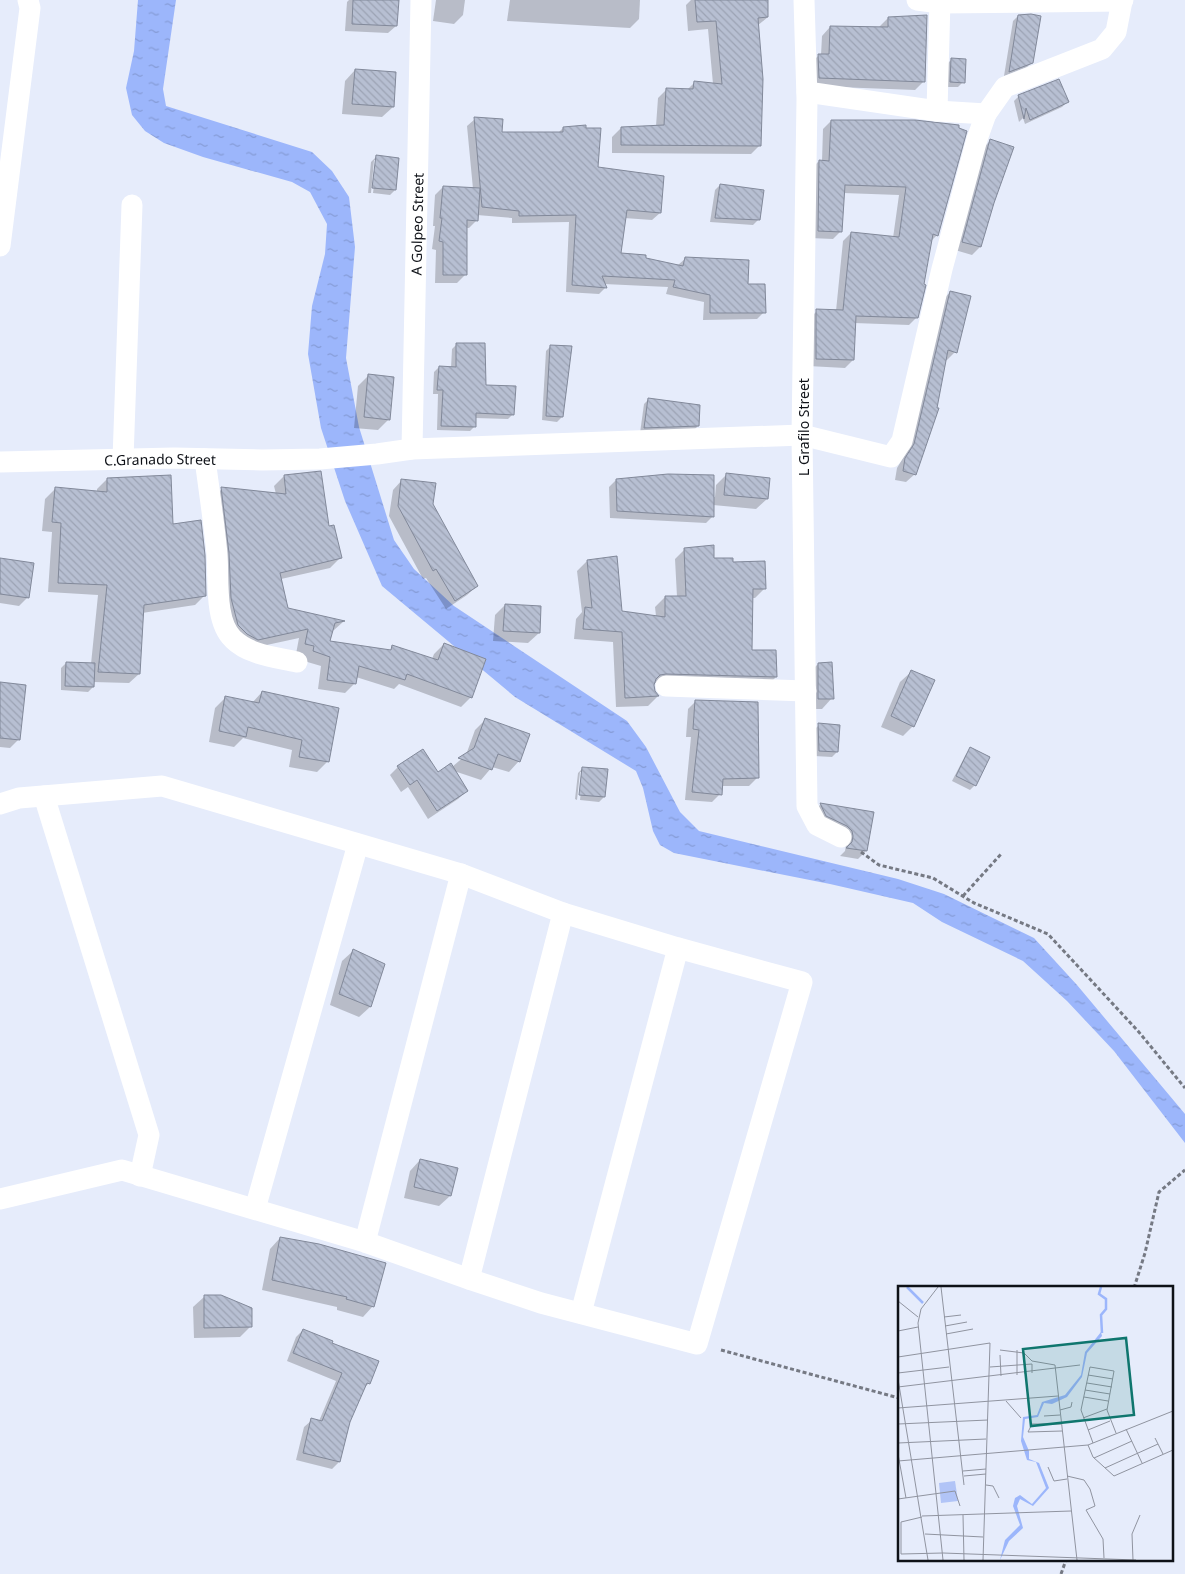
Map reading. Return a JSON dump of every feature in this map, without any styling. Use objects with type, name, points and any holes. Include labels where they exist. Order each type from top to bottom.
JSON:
[{"type":"street","points":[[0,246],[30,8],[28,0]]},
{"type":"street","name":"A Golpeo Street","points":[[412,448],[421,0]]},
{"type":"street","name":"L Grafilo Street","points":[[804,0],[807,92],[802,435],[807,806],[817,825],[841,837]]},
{"type":"street","points":[[807,92],[937,111],[986,114],[1005,87],[1102,49],[1116,32],[1123,1],[917,0]]},
{"type":"street","points":[[937,111],[940,1]]},
{"type":"street","name":"C.Granado Street","points":[[0,462],[123,459],[320,460],[412,448],[802,435],[891,457],[902,441],[942,269],[977,139],[986,114]]},
{"type":"street","points":[[123,459],[132,205]]},
{"type":"street","points":[[205,459],[217,554],[218,599],[224,626],[231,638],[242,647],[297,662]]},
{"type":"street","points":[[666,686],[806,691]]},
{"type":"street","points":[[0,804],[19,798],[162,786],[462,874],[563,913],[678,948],[802,982],[697,1344],[541,1302],[365,1242],[122,1170],[0,1199]]},
{"type":"street","points":[[44,796],[149,1135],[140,1176]]},
{"type":"street","points":[[255,1210],[358,844]]},
{"type":"street","points":[[365,1242],[462,874]]},
{"type":"street","points":[[469,1279],[563,913]]},
{"type":"street","points":[[581,1313],[678,948]]},
{"type":"path","points":[[841,837],[879,865],[933,878],[974,903],[1048,934],[1138,1031],[1185,1088]]},
{"type":"path","points":[[963,896],[1002,853]]},
{"type":"path","points":[[1135,1286],[1145,1253],[1159,1192],[1185,1170]]},
{"type":"path","points":[[697,1344],[898,1398]]},
{"type":"path","points":[[1061,1574],[1065,1562]]},
{"type":"water","points":[[138,0],[176,0],[163,89],[166,106],[312,152],[332,171],[349,197],[355,247],[346,358],[359,427],[394,540],[414,569],[454,606],[627,721],[646,747],[680,812],[699,831],[898,879],[944,894],[1034,938],[1077,985],[1185,1114],[1185,1143],[1114,1051],[1067,1001],[1023,961],[942,922],[913,903],[830,884],[674,853],[660,845],[653,831],[643,788],[636,771],[515,697],[382,586],[345,501],[321,428],[308,354],[312,306],[325,254],[327,224],[310,192],[292,182],[203,157],[164,143],[145,131],[132,115],[126,88],[134,51]]},
{"type":"building","points":[[353,0],[399,0],[397,26],[352,24]]},
{"type":"building","points":[[695,0],[768,0],[768,17],[758,18],[763,79],[761,146],[621,145],[621,127],[664,125],[666,88],[693,89],[694,81],[722,84],[716,21],[697,22]]},
{"type":"building","points":[[1031,14],[1041,16],[1033,63],[1009,72],[1018,15]]},
{"type":"building","points":[[927,15],[925,82],[819,78],[818,54],[829,54],[830,26],[888,27],[888,17]]},
{"type":"building","points":[[951,58],[966,59],[965,83],[950,82]]},
{"type":"building","points":[[355,69],[396,72],[394,107],[352,104]]},
{"type":"building","points":[[1059,79],[1069,102],[1030,120],[1026,108],[1024,119],[1018,95]]},
{"type":"building","points":[[474,117],[503,119],[502,132],[563,132],[563,127],[586,125],[586,128],[601,128],[598,167],[664,176],[661,213],[627,210],[621,253],[646,255],[646,258],[683,266],[685,257],[749,260],[748,284],[765,284],[766,313],[710,313],[710,295],[673,287],[675,280],[602,276],[607,288],[572,285],[576,215],[519,216],[519,211],[482,207]]},
{"type":"building","points":[[831,120],[915,120],[959,125],[959,128],[967,131],[938,236],[933,234],[924,284],[926,285],[918,318],[856,316],[854,360],[816,359],[816,309],[843,310],[851,232],[899,237],[906,187],[845,185],[842,232],[818,231],[819,160],[829,161]]},
{"type":"building","points":[[990,139],[1014,147],[981,247],[962,242]]},
{"type":"building","points":[[376,155],[399,158],[396,190],[372,188]]},
{"type":"building","points":[[720,184],[764,190],[760,220],[715,218]]},
{"type":"building","points":[[443,186],[480,188],[478,221],[467,220],[467,275],[443,275],[443,242],[439,241]]},
{"type":"building","points":[[950,291],[971,296],[957,353],[948,350],[937,408],[939,408],[916,475],[903,471],[905,458],[914,444]]},
{"type":"building","points":[[456,343],[485,343],[486,385],[516,386],[514,415],[476,413],[476,427],[441,426],[443,390],[437,390],[439,366],[456,367]]},
{"type":"building","points":[[550,345],[572,346],[563,417],[546,416]]},
{"type":"building","points":[[368,374],[394,377],[390,420],[364,417]]},
{"type":"building","points":[[648,398],[700,405],[699,426],[644,428]]},
{"type":"building","points":[[321,471],[329,526],[334,525],[342,558],[280,573],[288,608],[345,621],[335,623],[330,641],[391,650],[392,645],[438,660],[444,643],[486,659],[472,698],[407,674],[405,680],[359,666],[356,684],[327,680],[330,657],[313,651],[314,646],[305,644],[308,629],[258,640],[247,634],[238,625],[231,598],[229,553],[221,487],[286,494],[284,475]]},
{"type":"building","points":[[726,473],[770,478],[768,499],[724,495]]},
{"type":"building","points":[[668,474],[714,475],[714,517],[617,511],[616,479]]},
{"type":"building","points":[[171,475],[173,524],[201,520],[205,555],[206,596],[144,605],[140,674],[98,672],[107,585],[58,583],[61,523],[52,522],[55,487],[107,492],[107,478]]},
{"type":"building","points":[[401,479],[436,483],[433,504],[478,586],[455,601],[436,569],[433,571],[398,506]]},
{"type":"building","points":[[714,545],[714,558],[733,558],[733,562],[765,561],[766,589],[753,589],[752,650],[776,650],[777,677],[666,674],[660,675],[654,685],[655,691],[659,696],[625,698],[622,632],[583,629],[585,607],[592,608],[587,560],[617,556],[622,611],[665,617],[665,596],[686,596],[684,548]]},
{"type":"building","points":[[0,558],[34,563],[29,598],[0,594]]},
{"type":"building","points":[[505,604],[541,606],[540,633],[503,631]]},
{"type":"building","points":[[66,662],[95,663],[94,687],[65,686]]},
{"type":"building","points":[[832,662],[834,699],[818,699],[818,663]]},
{"type":"building","points":[[911,670],[935,680],[914,727],[891,716]]},
{"type":"building","points":[[0,682],[26,685],[20,740],[0,738]]},
{"type":"building","points":[[262,691],[339,708],[329,762],[299,757],[302,740],[248,727],[246,737],[219,731],[225,696],[259,703]]},
{"type":"building","points":[[695,700],[758,702],[759,778],[723,779],[722,795],[692,792],[699,730],[693,729]]},
{"type":"building","points":[[485,718],[530,734],[520,762],[498,754],[492,770],[458,758],[474,748]]},
{"type":"building","points":[[818,723],[840,725],[838,752],[819,751]]},
{"type":"building","points":[[970,747],[990,757],[976,786],[956,776]]},
{"type":"building","points":[[423,749],[438,772],[451,763],[468,791],[437,811],[417,780],[410,785],[397,766]]},
{"type":"building","points":[[582,767],[608,769],[605,797],[579,795]]},
{"type":"building","points":[[820,803],[874,812],[867,851],[846,848],[852,842],[852,831],[847,826],[826,816]]},
{"type":"building","points":[[353,949],[385,964],[371,1007],[339,994]]},
{"type":"building","points":[[420,1159],[458,1168],[451,1196],[414,1187]]},
{"type":"building","points":[[280,1237],[319,1244],[386,1263],[374,1307],[346,1299],[347,1297],[272,1280]]},
{"type":"building","points":[[204,1295],[221,1295],[252,1308],[252,1327],[204,1328]]},
{"type":"building","points":[[303,1329],[333,1341],[332,1343],[379,1361],[370,1384],[367,1383],[350,1422],[340,1462],[303,1453],[311,1418],[322,1421],[342,1373],[293,1353]]}]
